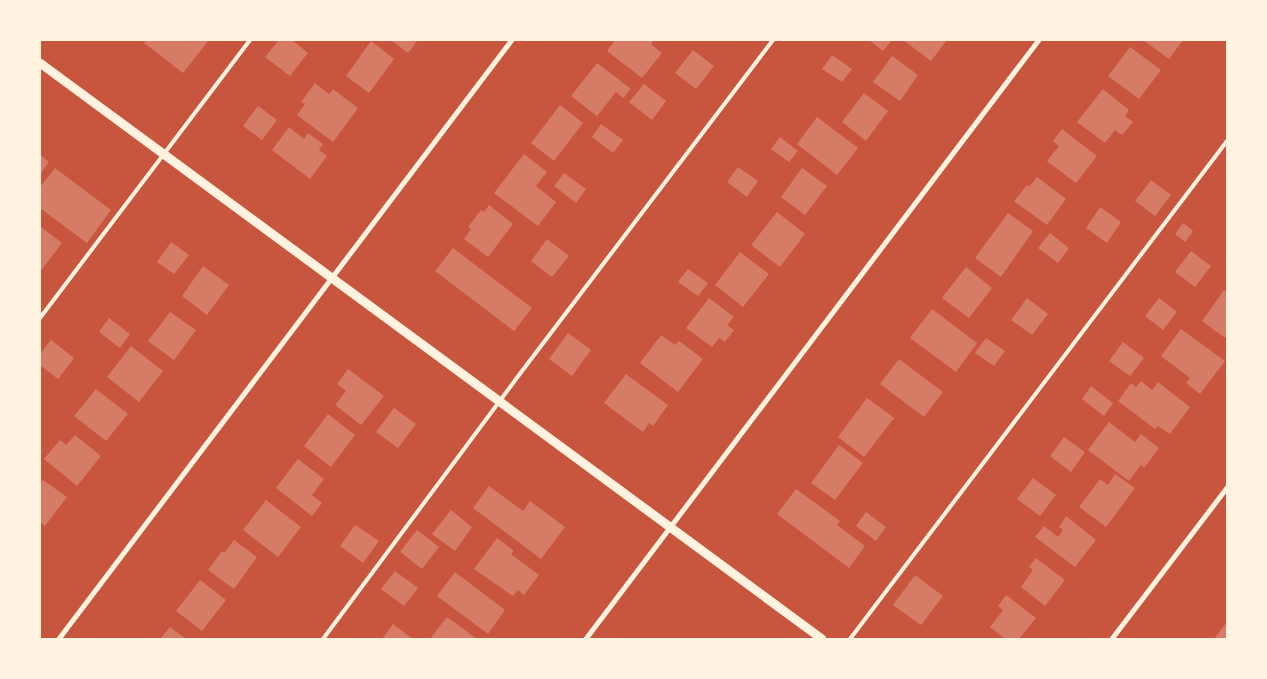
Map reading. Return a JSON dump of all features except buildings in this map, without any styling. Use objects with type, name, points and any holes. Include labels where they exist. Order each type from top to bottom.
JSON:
[{"type":"street","points":[[59,639],[512,40]]},
{"type":"street","points":[[586,639],[1039,40]]},
{"type":"street","points":[[40,63],[822,639]]},
{"type":"street","points":[[1112,639],[1227,488]]},
{"type":"lane","points":[[40,318],[250,40]]},
{"type":"lane","points":[[322,639],[773,40]]},
{"type":"lane","points":[[850,639],[1227,141]]}]
